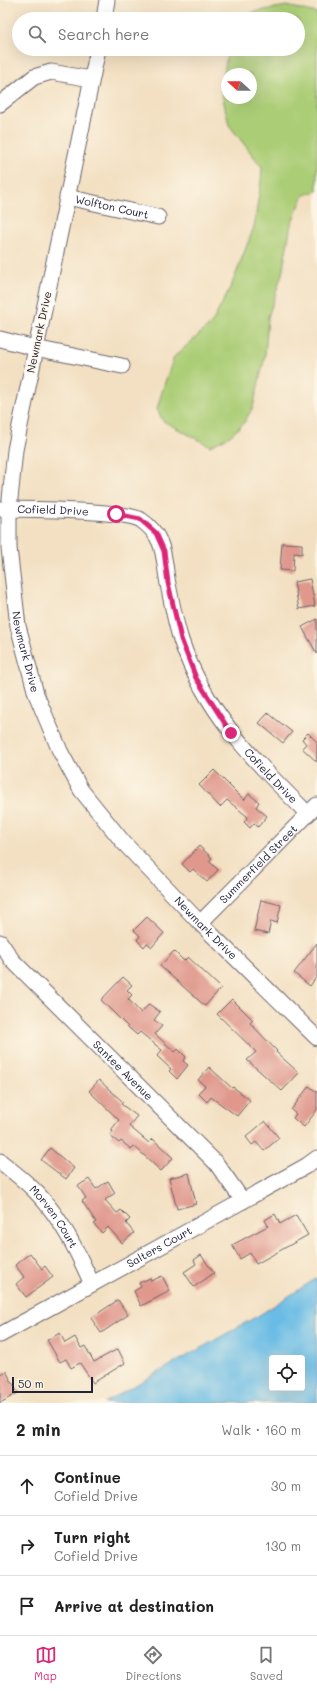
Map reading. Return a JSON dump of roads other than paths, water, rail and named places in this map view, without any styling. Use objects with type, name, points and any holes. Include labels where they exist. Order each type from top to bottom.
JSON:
[{"type":"street","points":[[105,12],[108,0]]},
{"type":"street","name":"Newmark Drive","points":[[97,56],[35,348],[4,509],[18,626],[36,694],[60,751],[81,790],[118,836],[150,872],[317,1038]]},
{"type":"street","points":[[0,104],[34,77],[51,72],[92,78]]},
{"type":"street","name":"Wolfton Court","points":[[66,197],[158,217]]},
{"type":"street","points":[[0,339],[35,348],[122,366]]},
{"type":"street","name":"Cofield Drive","points":[[4,509],[116,514],[140,519],[156,533],[164,551],[168,583],[181,639],[196,678],[231,733],[265,771],[312,810]]},
{"type":"street","name":"Summerfield Street","points":[[200,923],[312,810]]},
{"type":"street","name":"Santee Avenue","points":[[0,942],[12,960],[216,1162],[242,1201]]},
{"type":"street","name":"Salters Court","points":[[0,1335],[306,1166],[317,1158]]},
{"type":"street","name":"Morven Court","points":[[0,1160],[36,1192],[58,1219],[79,1255],[92,1284]]},
{"type":"water","points":[[317,1278],[317,1403],[104,1403],[261,1314]]}]
